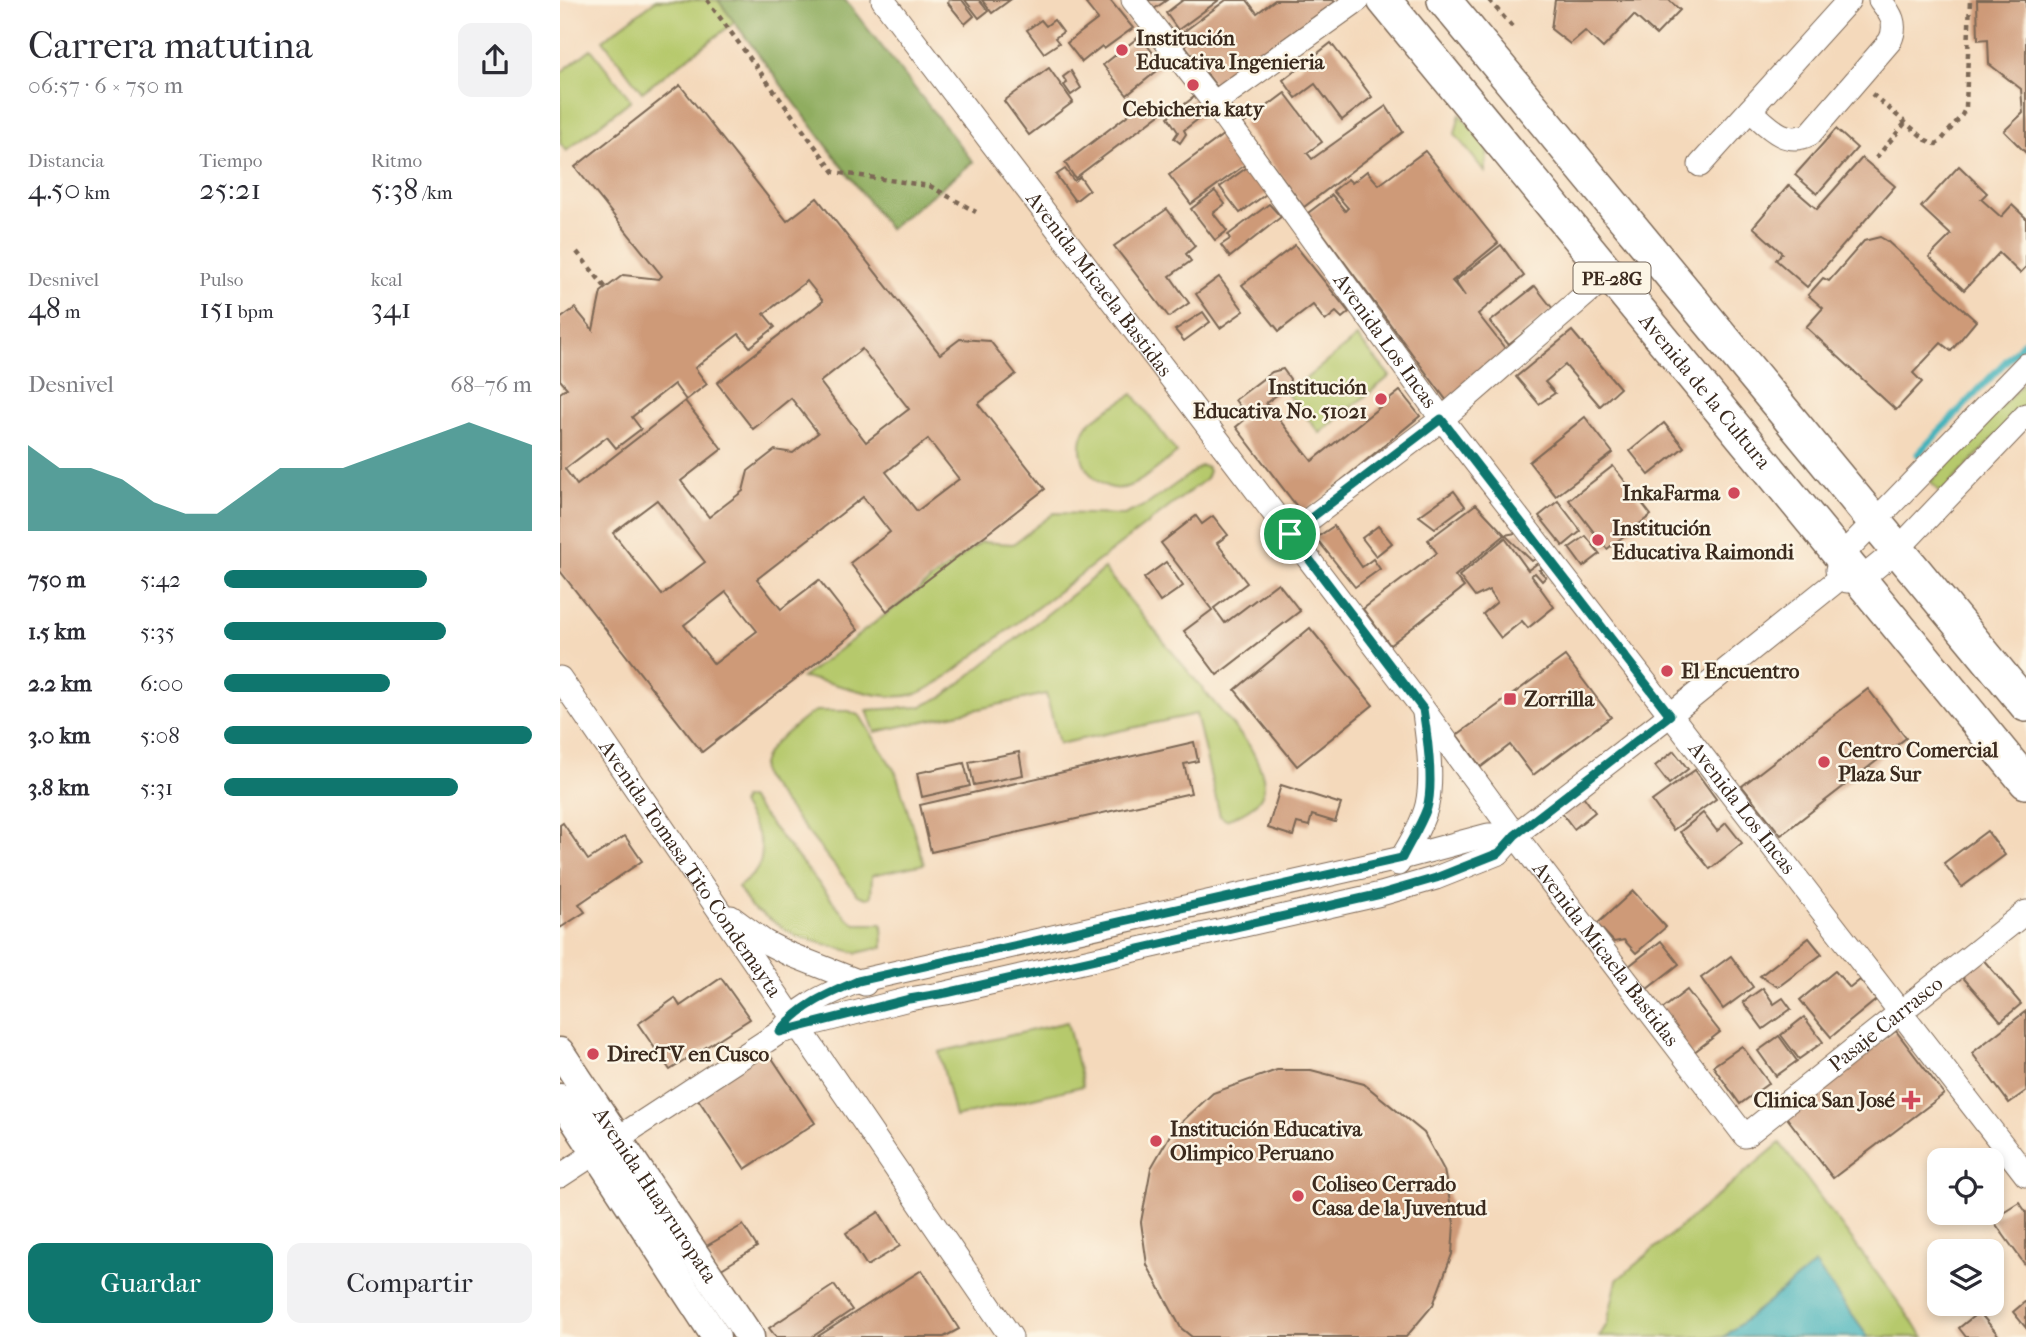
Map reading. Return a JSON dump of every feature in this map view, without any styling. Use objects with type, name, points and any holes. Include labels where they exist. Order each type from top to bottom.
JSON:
[{"type":"highway","name":"Avenida de la Cultura","points":[[1384,0],[1609,274],[1844,573],[2026,782]]},
{"type":"highway","name":"PE-28G","points":[[1444,0],[1897,550]]},
{"type":"highway","points":[[1897,550],[2023,696]]},
{"type":"main road","name":"Avenida Huayruropata","points":[[560,1052],[607,1144],[716,1337]]},
{"type":"main road","name":"Avenida Huayruropata","points":[[560,1098],[607,1144],[750,1337]]},
{"type":"street","name":"Avenida Micaela Bastidas","points":[[883,0],[1745,1136]]},
{"type":"street","name":"Avenida Los Incas","points":[[1133,0],[1214,103],[1441,419],[2026,1175]]},
{"type":"street","points":[[1214,103],[1359,0]]},
{"type":"street","points":[[1700,165],[1849,0]]},
{"type":"street","points":[[1750,110],[1780,135],[1801,139],[1810,134],[1890,41],[1894,33],[1892,14],[1880,0]]},
{"type":"street","points":[[1290,534],[1441,419],[1609,274]]},
{"type":"street","points":[[1844,573],[1874,523],[2026,365]]},
{"type":"street","points":[[790,1026],[1381,894],[1436,878],[1499,853],[1515,835],[1670,715],[1844,573],[1897,550],[2026,415]]},
{"type":"street","name":"Avenida Tomasa Tito Condemayta","points":[[560,678],[717,906],[790,1026],[1011,1337]]},
{"type":"street","points":[[1381,894],[1427,808],[1427,737],[1423,709]]},
{"type":"street","points":[[560,1176],[790,1026],[823,996],[858,981],[1402,858],[1488,835],[1515,835]]},
{"type":"street","points":[[717,906],[777,948],[909,999]]},
{"type":"street","name":"Pasaje Carrasco","points":[[1745,1136],[2026,912]]},
{"type":"path","points":[[706,0],[834,172],[930,186],[976,212]]},
{"type":"path","points":[[1489,0],[1515,30]]},
{"type":"path","points":[[1856,80],[1927,140],[1936,144],[1966,107],[1970,0]]},
{"type":"path","points":[[1876,158],[1906,122]]},
{"type":"path","points":[[576,253],[606,288]]},
{"type":"green space","points":[[656,0],[718,0],[735,22],[642,92],[603,40]]},
{"type":"green space","points":[[718,0],[845,0],[973,162],[889,229]]},
{"type":"green space","points":[[591,49],[631,100],[566,151],[560,143],[560,73]]},
{"type":"green space","points":[[1460,114],[1488,149],[1485,172],[1455,134]]},
{"type":"green space","points":[[1357,337],[1390,376],[1320,433],[1287,394]]},
{"type":"green space","points":[[2026,380],[2026,404],[1941,493],[1930,482]]},
{"type":"green space","points":[[1133,394],[1177,453],[1132,485],[1108,487],[1089,473],[1081,450],[1082,437],[1092,421]]},
{"type":"green space","points":[[1201,466],[1207,467],[1209,471],[1206,479],[941,681],[925,690],[916,694],[887,696],[802,678],[981,542],[1013,544],[1054,513],[1124,515],[1148,504]]},
{"type":"green space","points":[[1104,569],[1249,745],[1264,782],[1260,799],[1253,806],[1226,820],[1220,816],[1196,714],[1059,744],[1046,694],[875,732],[867,710],[920,707],[944,696]]},
{"type":"green space","points":[[816,711],[849,711],[860,716],[896,773],[924,864],[872,875],[871,897],[858,895],[763,777],[764,758],[769,750]]},
{"type":"green space","points":[[749,798],[846,917],[856,924],[882,924],[883,947],[857,953],[796,936],[751,907],[738,887],[755,872],[762,855],[758,837],[741,804],[743,799]]},
{"type":"green space","points":[[1067,1022],[1083,1086],[955,1117],[939,1052]]},
{"type":"green space","points":[[1780,1143],[1924,1337],[1599,1337],[1607,1324],[1617,1280]]},
{"type":"water","points":[[1815,1264],[1868,1337],[1724,1337]]},
{"type":"building","points":[[962,0],[974,16],[965,24],[947,2]]},
{"type":"building","points":[[965,0],[979,0],[988,11],[979,18]]},
{"type":"building","points":[[982,0],[1010,0],[992,13]]},
{"type":"building","points":[[1092,0],[1110,0],[1133,28],[1104,49],[1102,46],[1082,62],[1067,43],[1098,19],[1086,4]]},
{"type":"building","points":[[1147,0],[1167,0],[1154,9]]},
{"type":"building","points":[[1183,0],[1219,0],[1178,30],[1166,13]]},
{"type":"building","points":[[1226,0],[1247,0],[1257,13],[1275,0],[1335,2],[1217,87],[1178,36]]},
{"type":"building","points":[[1555,0],[1669,0],[1680,10],[1656,35],[1634,15],[1603,48],[1585,31],[1570,44],[1551,29]]},
{"type":"building","points":[[1977,0],[2026,0],[2026,153],[2004,131],[2023,113],[2021,89],[1989,64],[1988,39],[1978,40]]},
{"type":"building","points":[[1041,20],[1046,26],[1054,20],[1063,32],[1055,38],[1059,43],[1044,53],[1027,30]]},
{"type":"building","points":[[1140,36],[1163,66],[1127,95],[1103,65]]},
{"type":"building","points":[[1331,43],[1372,97],[1342,120],[1315,84],[1296,98],[1283,80]]},
{"type":"building","points":[[1049,68],[1073,102],[1029,135],[1004,101]]},
{"type":"building","points":[[1071,71],[1081,88],[1071,95],[1064,85],[1067,83],[1063,77]]},
{"type":"building","points":[[680,85],[787,221],[817,198],[940,354],[960,339],[990,341],[1016,374],[978,404],[1045,489],[887,611],[850,563],[890,532],[863,497],[757,579],[781,609],[819,580],[858,630],[702,752],[560,571],[560,393],[567,388],[560,380],[560,319],[575,308],[593,330],[601,292],[606,288],[623,275],[659,279],[662,276],[575,167]],"holes":[[[807,281],[823,301],[717,383],[753,429],[791,398],[818,433],[793,453],[775,450],[748,471],[743,491],[709,517],[681,481],[722,449],[685,401],[577,485],[565,469],[607,437],[616,448],[641,429],[632,417],[674,384],[686,400],[707,384],[695,368],[739,334],[750,347],[775,327],[764,314]],[[862,349],[909,409],[866,442],[820,382]],[[928,439],[959,479],[917,511],[886,472]],[[657,500],[705,562],[662,595],[613,533]],[[726,592],[757,631],[714,664],[684,625]]]},
{"type":"building","points":[[1285,93],[1322,142],[1307,153],[1312,159],[1386,106],[1403,132],[1304,207],[1243,124]]},
{"type":"building","points":[[1198,94],[1210,110],[1184,130],[1186,134],[1180,143],[1174,138],[1178,132],[1168,117]]},
{"type":"building","points":[[1149,99],[1160,114],[1075,178],[1065,163]]},
{"type":"building","points":[[1231,129],[1253,159],[1191,204],[1169,175]]},
{"type":"building","points":[[1836,129],[1857,148],[1817,194],[1795,175]]},
{"type":"building","points":[[1425,151],[1498,243],[1452,281],[1465,296],[1455,281],[1501,245],[1524,276],[1478,314],[1507,351],[1447,401],[1308,213],[1332,195],[1345,211],[1348,208],[1333,191],[1348,179],[1352,183],[1367,171],[1379,185]]},
{"type":"building","points":[[1862,158],[1895,186],[1807,287],[1776,260],[1782,253],[1753,227],[1789,185],[1817,209]]},
{"type":"building","points":[[1249,166],[1269,192],[1240,213],[1220,187]]},
{"type":"building","points":[[1959,166],[1987,193],[1981,199],[2001,217],[2012,205],[2026,218],[2026,267],[2020,273],[1999,253],[1964,290],[1929,257],[1951,235],[1921,207]]},
{"type":"building","points":[[1065,169],[1074,181],[1080,177],[1089,190],[1075,201],[1056,175]]},
{"type":"building","points":[[1215,191],[1225,204],[1213,213],[1227,231],[1215,240],[1191,209]]},
{"type":"building","points":[[1269,204],[1281,217],[1230,257],[1221,245],[1230,239],[1228,235]]},
{"type":"building","points":[[1167,209],[1195,246],[1186,254],[1191,261],[1170,276],[1189,303],[1169,317],[1114,246]]},
{"type":"building","points":[[1880,237],[1976,321],[1951,351],[1941,343],[1913,373],[1922,382],[1896,410],[1806,327],[1823,308],[1808,295],[1823,278],[1829,281],[1864,241]]},
{"type":"building","points":[[1295,245],[1349,312],[1342,318],[1336,312],[1325,321],[1313,305],[1279,331],[1242,285]]},
{"type":"building","points":[[1219,277],[1244,311],[1220,328],[1196,294]]},
{"type":"building","points":[[1535,286],[1553,309],[1509,345],[1490,322]]},
{"type":"building","points":[[1203,312],[1210,322],[1184,341],[1175,330]]},
{"type":"building","points":[[1572,331],[1620,388],[1600,406],[1565,365],[1545,382],[1555,393],[1539,404],[1516,377]]},
{"type":"building","points":[[1283,369],[1290,379],[1289,386],[1266,403],[1312,461],[1400,391],[1420,416],[1302,513],[1236,427],[1248,417],[1235,400],[1272,372]]},
{"type":"building","points":[[1585,417],[1613,453],[1556,496],[1529,462]]},
{"type":"building","points":[[1664,423],[1684,447],[1649,475],[1630,451]]},
{"type":"building","points":[[1613,466],[1651,515],[1607,549],[1569,500]]},
{"type":"building","points":[[1454,491],[1465,506],[1435,528],[1419,516]]},
{"type":"building","points":[[1558,501],[1581,531],[1563,546],[1539,516]]},
{"type":"building","points":[[1476,504],[1505,535],[1455,576],[1464,587],[1390,645],[1363,609],[1437,553],[1428,540]]},
{"type":"building","points":[[1196,516],[1202,524],[1213,516],[1228,535],[1217,543],[1247,583],[1214,608],[1225,623],[1278,583],[1300,611],[1217,675],[1184,631],[1212,610],[1161,543]]},
{"type":"building","points":[[1334,526],[1362,567],[1373,559],[1380,569],[1355,587],[1316,538]]},
{"type":"building","points":[[1378,526],[1392,543],[1376,556],[1362,538]]},
{"type":"building","points":[[1521,532],[1539,556],[1532,561],[1505,535]]},
{"type":"building","points":[[1586,536],[1600,554],[1583,567],[1569,548]]},
{"type":"building","points":[[1505,538],[1528,570],[1538,563],[1542,569],[1539,570],[1546,577],[1542,581],[1535,573],[1531,575],[1554,607],[1528,628],[1522,621],[1501,638],[1483,614],[1497,602],[1489,590],[1475,597],[1459,576]]},
{"type":"building","points":[[1166,562],[1183,586],[1160,602],[1144,578]]},
{"type":"building","points":[[1310,628],[1373,705],[1297,766],[1235,690]]},
{"type":"building","points":[[1565,656],[1611,717],[1533,775],[1510,745],[1481,767],[1457,735]]},
{"type":"building","name":"Centro Comercial Plaza Sur","points":[[1868,689],[1906,738],[1781,835],[1742,786]]},
{"type":"building","points":[[1194,742],[1198,761],[1184,764],[1191,793],[931,852],[920,805]]},
{"type":"building","points":[[1674,751],[1688,769],[1669,784],[1655,766]]},
{"type":"building","points":[[1019,752],[1023,775],[974,785],[969,762]]},
{"type":"building","points":[[964,763],[970,786],[922,797],[917,773]]},
{"type":"building","points":[[1695,770],[1716,799],[1673,830],[1652,801]]},
{"type":"building","points":[[1281,785],[1341,804],[1335,822],[1312,815],[1309,826],[1297,823],[1293,836],[1268,828]]},
{"type":"building","points":[[1580,792],[1595,812],[1574,829],[1558,808]]},
{"type":"building","points":[[1703,813],[1717,831],[1726,823],[1742,843],[1710,869],[1680,832]]},
{"type":"building","points":[[563,823],[588,860],[625,836],[642,861],[579,904],[585,912],[560,928],[560,825]]},
{"type":"building","points":[[1987,831],[2005,855],[1962,887],[1944,863]]},
{"type":"building","points":[[1633,891],[1666,927],[1636,953],[1624,940],[1614,942],[1597,924]]},
{"type":"building","points":[[1809,938],[1822,954],[1778,987],[1760,976]]},
{"type":"building","points":[[1661,941],[1679,964],[1647,989],[1629,966]]},
{"type":"building","points":[[1731,956],[1753,987],[1723,1009],[1701,978]]},
{"type":"building","points":[[1981,957],[2021,1004],[2001,1021],[1960,974]]},
{"type":"building","points":[[1835,971],[1850,988],[1860,980],[1876,1000],[1831,1037],[1800,1000]]},
{"type":"building","points":[[721,978],[750,1019],[670,1070],[638,1024],[675,998],[680,1006]]},
{"type":"building","points":[[1763,988],[1774,1004],[1783,998],[1791,1009],[1763,1029],[1743,1002]]},
{"type":"building","points":[[1687,990],[1720,1032],[1689,1056],[1656,1014]]},
{"type":"building","points":[[2026,1011],[2026,1091],[2009,1103],[1972,1053]]},
{"type":"building","points":[[1804,1017],[1823,1042],[1799,1059],[1781,1035]]},
{"type":"building","points":[[1896,1031],[1944,1094],[1833,1178],[1784,1114]]},
{"type":"building","points":[[1779,1036],[1797,1061],[1776,1076],[1758,1051]]},
{"type":"building","points":[[1742,1046],[1769,1083],[1740,1104],[1713,1066]]},
{"type":"building","points":[[766,1049],[815,1123],[745,1169],[696,1096]]},
{"type":"building","name":"Coliseo Cerrado Casa de la Juventud","points":[[1277,1070],[1311,1070],[1364,1084],[1424,1133],[1444,1170],[1454,1223],[1452,1254],[1433,1305],[1406,1337],[1192,1337],[1181,1328],[1147,1265],[1141,1222],[1151,1168],[1173,1130],[1213,1093]]},
{"type":"building","points":[[2019,1202],[2026,1212],[2026,1266],[1996,1225],[2004,1225],[2004,1211]]},
{"type":"building","points":[[879,1212],[900,1246],[867,1266],[846,1233]]},
{"type":"building","points":[[743,1225],[757,1247],[718,1271],[703,1248]]},
{"type":"building","points":[[922,1270],[959,1329],[944,1337],[817,1337]]},
{"type":"building","points":[[834,1285],[852,1310],[812,1337],[776,1337],[769,1328]]},
{"type":"building","points":[[2026,1301],[2026,1328],[2013,1312]]},
{"type":"building","points":[[1974,1316],[1982,1316],[2000,1337],[1966,1337],[1959,1328]]},
{"type":"waterway","points":[[1918,454],[2026,340]]},
{"type":"place","name":"Institución Educativa Ingenieria","points":[[1122,50]]},
{"type":"place","name":"Cebicheria katy","points":[[1193,85]]},
{"type":"place","name":"Institución Educativa No. 51021","points":[[1381,399]]},
{"type":"place","name":"InkaFarma","points":[[1734,493]]},
{"type":"place","name":"Institución Educativa Raimondi","points":[[1598,540]]},
{"type":"place","name":"El Encuentro","points":[[1667,671]]},
{"type":"place","name":"Zorrilla","points":[[1510,699]]},
{"type":"place","name":"Centro Comercial Plaza Sur","points":[[1824,762]]},
{"type":"place","name":"DirecTV en Cusco","points":[[593,1054]]},
{"type":"place","name":"Clinica San José","points":[[1911,1100]]},
{"type":"place","name":"Institución Educativa Olimpico Peruano","points":[[1156,1141]]},
{"type":"place","name":"Coliseo Cerrado Casa de la Juventud","points":[[1298,1196]]},
{"type":"route","points":[[1441,419],[1670,715],[1515,835],[1499,853],[1436,878],[1273,920],[909,999],[780,1032],[803,1007],[858,981],[1402,858],[1427,808],[1429,794],[1423,709],[1290,534],[1441,419]]}]
